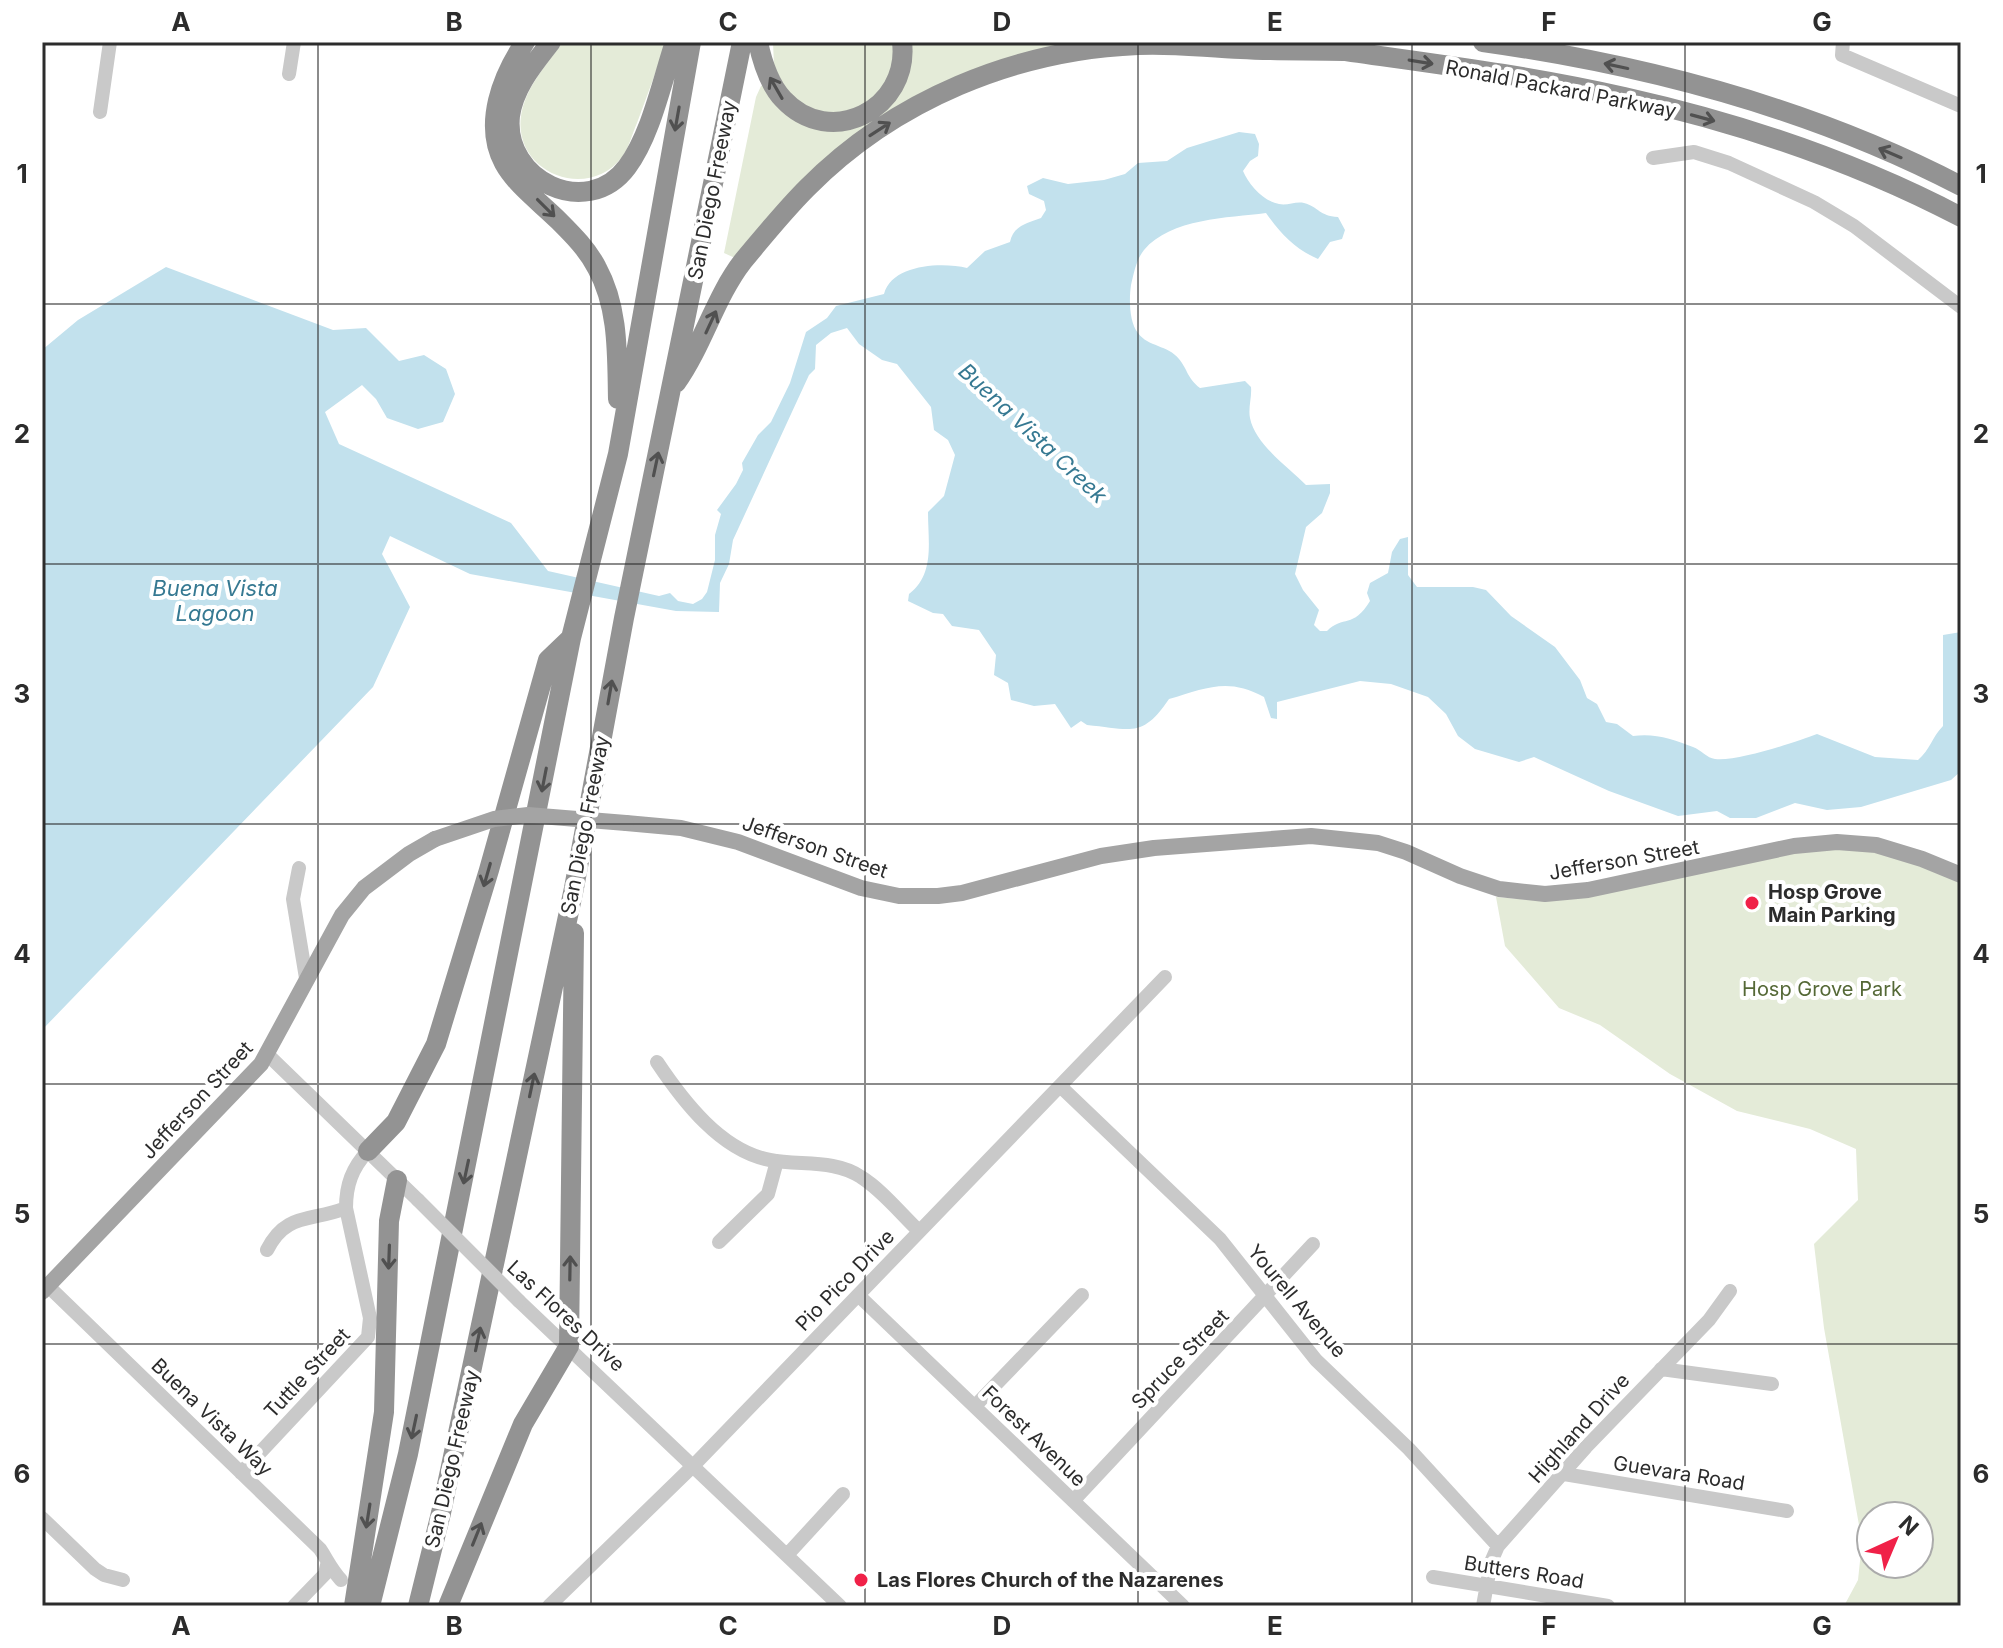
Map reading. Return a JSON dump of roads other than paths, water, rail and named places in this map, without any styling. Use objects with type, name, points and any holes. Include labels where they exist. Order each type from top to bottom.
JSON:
[{"type":"highway","points":[[525,42],[506,77],[494,129],[504,163],[583,247],[596,265],[609,293],[617,345],[618,454]]},
{"type":"highway","points":[[551,42],[526,75],[518,92],[510,117],[515,151],[531,175],[545,184],[575,191],[591,191],[626,169],[640,145],[675,42]]},
{"type":"highway","points":[[370,1606],[408,1454],[571,638],[618,454],[691,42]]},
{"type":"highway","name":"San Diego Freeway","points":[[418,1606],[441,1513],[574,888],[624,618],[742,42]]},
{"type":"highway","points":[[758,42],[766,67],[784,101],[814,119],[831,122],[849,121],[865,115],[889,95],[902,65],[902,42]]},
{"type":"highway","name":"Ronald Packard Parkway","points":[[1288,42],[1538,80],[1625,97],[1721,123],[1840,162],[1961,217]]},
{"type":"highway","name":"Ronald Packard Parkway","points":[[1483,42],[1621,67],[1736,96],[1849,136],[1961,186]]},
{"type":"highway","points":[[671,389],[693,360],[741,264],[791,204],[869,136],[943,92],[1016,64],[1059,53],[1137,45],[1344,51]]},
{"type":"highway","points":[[368,1151],[396,1122],[436,1044],[548,660],[571,638]]},
{"type":"highway","points":[[448,1606],[523,1424],[569,1346],[574,888]]},
{"type":"highway","points":[[354,1606],[384,1412],[389,1221],[397,1180]]},
{"type":"main road","name":"Jefferson Street","points":[[45,1289],[261,1064],[342,915],[364,888],[409,854],[435,839],[494,819],[528,815],[681,828],[738,842],[861,888],[899,896],[962,893],[1101,856],[1154,848],[1311,836],[1378,843],[1499,889],[1545,894],[1588,890],[1794,846],[1837,842],[1876,845],[1961,875]]},
{"type":"street","points":[[100,112],[110,42]]},
{"type":"street","points":[[289,74],[294,42]]},
{"type":"street","points":[[1843,42],[1842,55],[1961,106]]},
{"type":"street","points":[[1653,158],[1694,152],[1729,163],[1814,202],[1854,226],[1961,307]]},
{"type":"street","points":[[299,868],[293,899],[306,978]]},
{"type":"street","name":"Pio Pico Drive","points":[[549,1606],[694,1465],[1165,977]]},
{"type":"street","name":"Las Flores Drive","points":[[267,1054],[519,1301],[840,1606]]},
{"type":"street","points":[[657,1062],[676,1091],[731,1145],[768,1160],[839,1167],[861,1177],[919,1231]]},
{"type":"street","name":"Yourell Avenue","points":[[1060,1086],[1220,1239],[1316,1360],[1409,1449],[1498,1546]]},
{"type":"street","name":"Tuttle Street","points":[[241,1473],[368,1337],[370,1318],[346,1208],[346,1190],[356,1163],[368,1151]]},
{"type":"street","points":[[719,1242],[768,1194],[777,1161]]},
{"type":"street","points":[[267,1250],[275,1233],[289,1223],[346,1208]]},
{"type":"street","name":"Spruce Street","points":[[1073,1501],[1268,1296],[1313,1244]]},
{"type":"street","name":"Buena Vista Way","points":[[45,1289],[320,1549],[327,1565],[341,1580]]},
{"type":"street","name":"Highland Drive","points":[[1483,1606],[1491,1562],[1498,1546],[1586,1447],[1709,1320],[1730,1291]]},
{"type":"street","name":"Forest Avenue","points":[[858,1295],[1183,1606]]},
{"type":"street","points":[[975,1406],[1082,1295]]},
{"type":"street","points":[[1661,1369],[1772,1384]]},
{"type":"street","name":"Guevara Road","points":[[1564,1474],[1787,1511]]},
{"type":"street","points":[[787,1555],[843,1494]]},
{"type":"street","points":[[42,1518],[95,1569],[123,1580]]},
{"type":"street","points":[[294,1606],[325,1574],[327,1565]]},
{"type":"street","name":"Butters Road","points":[[1433,1577],[1608,1606]]},
{"type":"water","points":[[1239,132],[1255,134],[1259,144],[1258,156],[1243,171],[1257,192],[1273,202],[1304,203],[1338,217],[1345,230],[1342,239],[1330,242],[1318,259],[1289,240],[1266,213],[1201,221],[1169,231],[1155,239],[1141,254],[1131,285],[1131,317],[1142,338],[1174,354],[1200,388],[1245,381],[1251,387],[1249,410],[1253,428],[1265,446],[1306,485],[1330,484],[1322,513],[1306,527],[1295,574],[1319,610],[1314,625],[1320,631],[1353,619],[1364,610],[1370,601],[1367,593],[1370,583],[1388,573],[1392,552],[1400,539],[1408,537],[1408,575],[1417,587],[1473,587],[1486,590],[1511,616],[1555,647],[1580,680],[1587,698],[1597,704],[1606,722],[1617,724],[1633,736],[1664,737],[1693,747],[1712,758],[1725,759],[1766,751],[1817,734],[1875,757],[1918,760],[1943,726],[1943,635],[1961,632],[1961,771],[1951,780],[1861,807],[1827,810],[1795,803],[1756,818],[1730,818],[1717,811],[1678,816],[1609,791],[1534,757],[1519,762],[1475,749],[1458,736],[1446,714],[1428,697],[1391,684],[1360,681],[1277,702],[1277,719],[1271,718],[1264,697],[1239,687],[1217,686],[1169,699],[1160,712],[1143,726],[1125,729],[1087,725],[1081,721],[1071,728],[1055,704],[1034,706],[1011,700],[1008,683],[994,675],[996,655],[979,630],[952,626],[943,614],[933,613],[908,601],[926,567],[928,512],[944,496],[955,455],[948,440],[934,430],[931,407],[897,364],[882,360],[859,344],[847,328],[831,333],[816,345],[815,369],[809,375],[733,540],[729,564],[720,583],[719,612],[676,611],[470,574],[390,536],[382,554],[410,607],[373,687],[42,1030],[42,350],[78,320],[166,267],[333,330],[366,328],[399,361],[424,355],[446,369],[455,394],[443,422],[418,429],[387,418],[376,399],[362,385],[325,412],[339,444],[511,523],[548,571],[659,596],[670,593],[678,601],[693,604],[707,592],[721,514],[717,510],[736,484],[743,470],[742,463],[758,435],[771,422],[790,383],[806,332],[827,318],[836,306],[884,294],[897,276],[907,271],[945,265],[967,268],[985,251],[1010,242],[1017,229],[1041,218],[1046,210],[1044,201],[1029,194],[1027,186],[1043,178],[1068,184],[1104,180],[1125,174],[1138,163],[1167,161],[1187,148]]},
{"type":"place","name":"Hosp Grove Main Parking","points":[[1752,903]]},
{"type":"place","name":"Las Flores Church of the Nazarenes","points":[[861,1580]]},
{"type":"water label","name":"Buena Vista Creek","points":[[1033,433]]},
{"type":"water label","name":"Buena Vista Lagoon","points":[[215,600]]},
{"type":"park label","name":"Hosp Grove Park","points":[[1822,989]]}]
